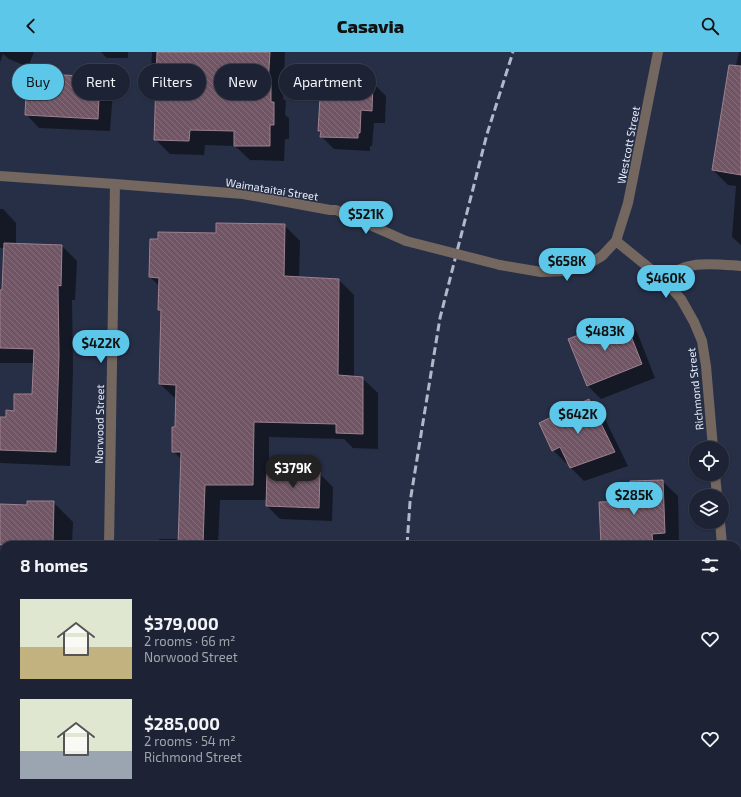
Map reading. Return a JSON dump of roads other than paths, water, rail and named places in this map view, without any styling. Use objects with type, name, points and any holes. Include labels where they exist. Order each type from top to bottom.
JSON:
[{"type":"street","name":"Westcott Street","points":[[616,241],[628,203],[658,52]]},
{"type":"street","name":"Waimataitai Street","points":[[0,176],[243,194],[322,209],[336,210],[406,241],[500,265],[541,272],[566,271],[588,265],[602,256],[616,241]]},
{"type":"street","name":"Norwood Street","points":[[109,541],[115,184]]},
{"type":"street","name":"Richmond Street","points":[[616,241],[664,280],[681,299],[694,322],[702,341],[706,366],[712,441]]},
{"type":"street","points":[[664,280],[671,273],[690,265],[717,264],[741,266]]},
{"type":"street","points":[[721,529],[722,541]]},
{"type":"railway","points":[[407,541],[410,502],[440,318],[487,134],[513,52]]}]
